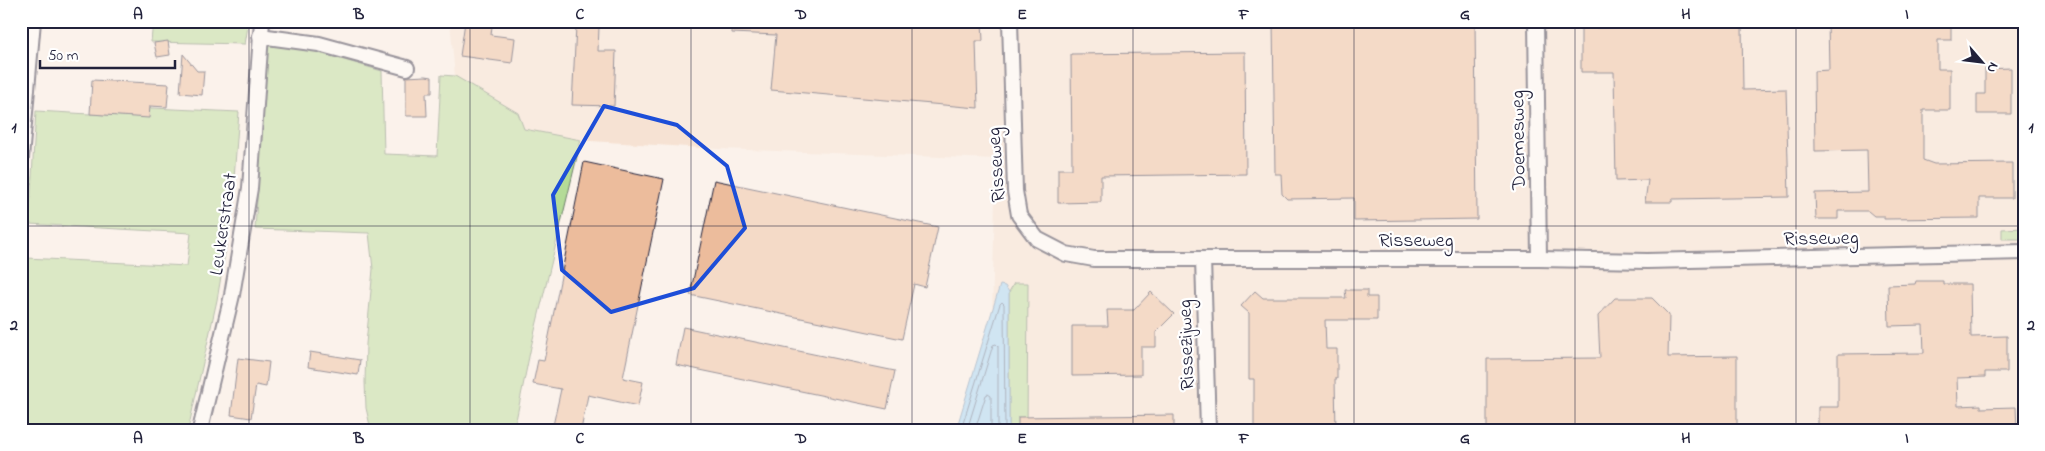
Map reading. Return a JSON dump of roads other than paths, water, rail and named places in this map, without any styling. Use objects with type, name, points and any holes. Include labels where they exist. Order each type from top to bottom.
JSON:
[{"type":"street","points":[[21,158],[33,21]]},
{"type":"street","name":"Leukerstraat","points":[[200,430],[232,295],[250,188],[262,21]]},
{"type":"street","name":"Risseweg","points":[[1010,21],[1014,191],[1019,215],[1036,239],[1066,254],[1094,259],[1539,259],[1647,261],[2024,252]]},
{"type":"street","name":"Doemesweg","points":[[1536,21],[1539,259]]},
{"type":"street","points":[[260,36],[318,44],[407,68]]},
{"type":"street","name":"Rissezijweg","points":[[1202,259],[1208,430]]},
{"type":"water","points":[[1000,285],[1005,286],[1009,292],[1009,430],[956,430]]}]
